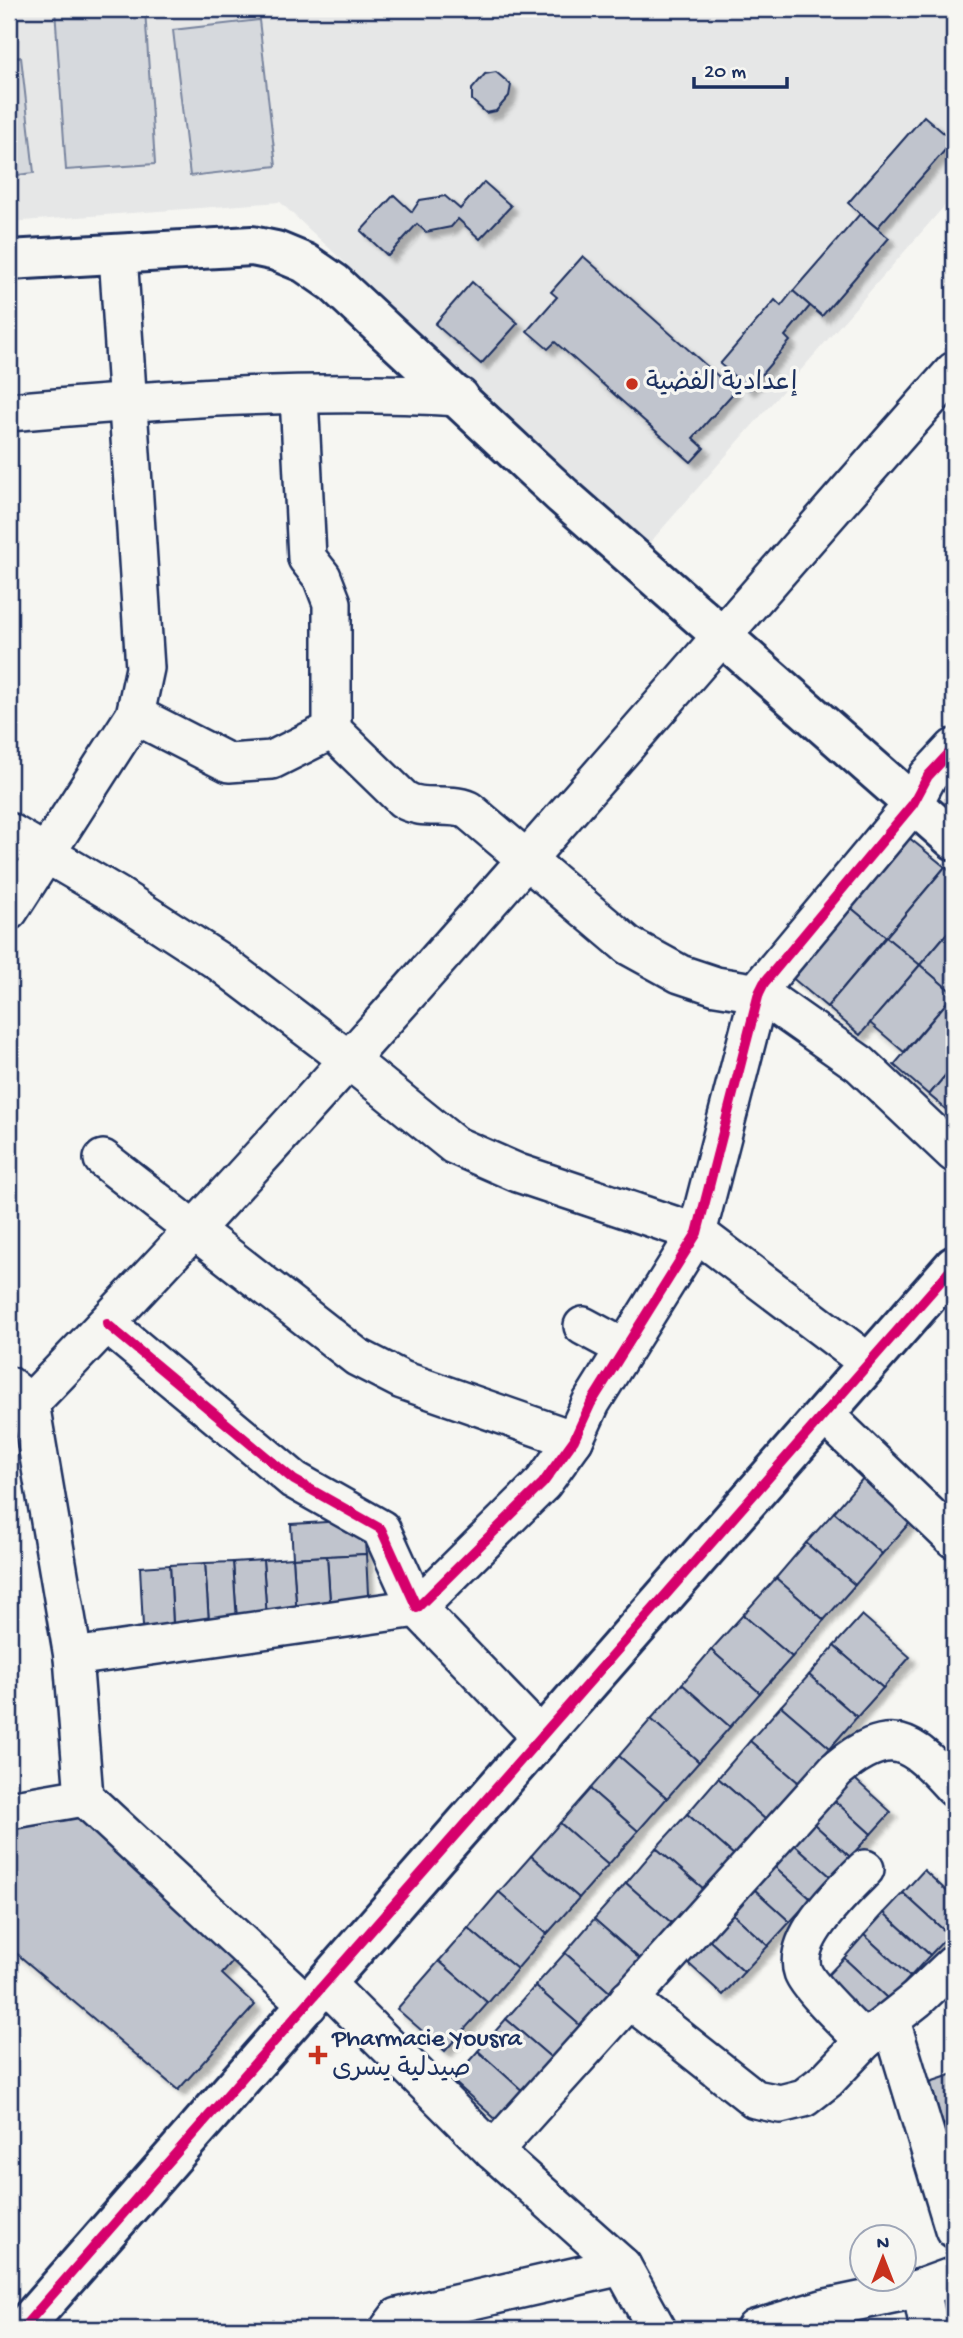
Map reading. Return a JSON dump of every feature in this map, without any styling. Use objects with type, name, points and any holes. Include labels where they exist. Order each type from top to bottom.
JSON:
[{"type":"street","points":[[9,260],[252,246],[276,251],[305,263],[334,283],[460,397],[563,496],[954,841]]},
{"type":"street","points":[[9,911],[135,715],[145,668],[118,254]]},
{"type":"street","points":[[657,2329],[622,2266],[317,1994],[84,1797],[73,1657],[19,1395],[107,1324],[195,1230],[349,1060],[954,371]]},
{"type":"street","points":[[9,412],[126,401],[382,393],[460,397]]},
{"type":"street","points":[[299,396],[307,558],[322,577],[332,603],[332,730],[407,803],[468,810],[523,860],[629,946],[659,965],[716,986],[759,993],[860,1064],[954,1153]]},
{"type":"street","points":[[135,715],[229,763],[272,760],[332,730]]},
{"type":"street","points":[[73,1657],[417,1608],[543,1483],[574,1440],[591,1403],[697,1233],[759,993],[794,946],[913,804],[928,776],[954,748]]},
{"type":"street","points":[[9,832],[118,896],[212,957],[349,1060],[434,1131],[481,1159],[697,1233],[869,1363]]},
{"type":"street","points":[[103,1159],[357,1357],[374,1367],[574,1440]]},
{"type":"street","points":[[22,2329],[954,1266]]},
{"type":"street","points":[[107,1324],[294,1480],[381,1530],[417,1608],[542,1738]]},
{"type":"street","points":[[583,1326],[624,1348]]},
{"type":"street","points":[[824,1414],[954,1539]]},
{"type":"street","points":[[493,2151],[836,1770],[859,1752],[879,1744],[901,1743],[920,1752],[954,1788]]},
{"type":"street","points":[[9,1810],[84,1797]]},
{"type":"street","points":[[865,1869],[821,1916],[811,1933],[802,1963],[807,1979],[877,2031],[954,2230]]},
{"type":"street","points":[[629,1999],[755,2099],[780,2104],[804,2098],[827,2080],[877,2031],[954,1964]]},
{"type":"street","points":[[389,2329],[398,2317],[622,2266]]},
{"type":"street","points":[[755,2329],[826,2308],[938,2282],[929,2329]]},
{"type":"shaded area","name":"إعدادية الفضية","points":[[9,9],[935,9],[954,26],[954,195],[647,546],[280,202],[9,222]]},
{"type":"shaded area","points":[[55,9],[145,9],[155,164],[66,170]]},
{"type":"shaded area","points":[[259,20],[276,166],[190,176],[173,30]]},
{"type":"shaded area","points":[[21,57],[34,173],[9,176],[9,58]]},
{"type":"building","points":[[496,72],[511,85],[509,96],[496,111],[486,113],[472,100],[472,89],[485,74]]},
{"type":"building","points":[[924,116],[953,141],[877,228],[848,203]]},
{"type":"building","points":[[484,182],[511,206],[480,239],[458,219],[451,227],[426,232],[417,224],[388,256],[361,231],[394,195],[412,212],[420,200],[445,196],[460,209]]},
{"type":"building","points":[[860,214],[889,238],[822,316],[793,291]]},
{"type":"building","points":[[583,256],[735,391],[693,438],[704,448],[691,462],[555,342],[548,349],[527,331],[557,297],[551,292]]},
{"type":"building","points":[[472,282],[518,323],[481,364],[435,324]]},
{"type":"building","points":[[793,291],[810,306],[785,336],[790,341],[749,389],[720,364],[775,300],[781,306]]},
{"type":"building","points":[[908,837],[945,867],[886,937],[849,906]]},
{"type":"building","points":[[945,867],[954,875],[954,925],[920,965],[886,937]]},
{"type":"building","points":[[849,906],[886,937],[827,1007],[790,976]]},
{"type":"building","points":[[954,925],[954,994],[920,965]]},
{"type":"building","points":[[886,937],[920,965],[860,1035],[827,1007]]},
{"type":"building","points":[[920,965],[954,994],[904,1052],[870,1023]]},
{"type":"building","points":[[954,994],[954,1065],[929,1095],[894,1065]]},
{"type":"building","points":[[954,1065],[954,1116],[929,1095]]},
{"type":"building","points":[[864,1477],[913,1519],[882,1554],[834,1512]]},
{"type":"building","points":[[834,1512],[882,1554],[855,1585],[806,1543]]},
{"type":"building","points":[[363,1520],[366,1554],[293,1558],[291,1524]]},
{"type":"building","points":[[806,1543],[855,1585],[824,1620],[776,1578]]},
{"type":"building","points":[[366,1554],[369,1614],[331,1616],[327,1556]]},
{"type":"building","points":[[327,1556],[331,1616],[297,1618],[293,1558]]},
{"type":"building","points":[[293,1558],[297,1618],[267,1620],[263,1560]]},
{"type":"building","points":[[263,1560],[267,1620],[237,1622],[233,1562]]},
{"type":"building","points":[[233,1562],[237,1622],[209,1623],[205,1563]]},
{"type":"building","points":[[205,1563],[209,1623],[173,1625],[170,1565]]},
{"type":"building","points":[[170,1565],[173,1625],[143,1627],[140,1567]]},
{"type":"building","points":[[776,1578],[824,1620],[792,1657],[743,1615]]},
{"type":"building","points":[[743,1615],[792,1657],[760,1693],[711,1650]]},
{"type":"building","points":[[862,1615],[910,1657],[883,1688],[834,1646]]},
{"type":"building","points":[[834,1646],[883,1688],[857,1717],[809,1675]]},
{"type":"building","points":[[711,1650],[760,1693],[730,1727],[682,1684]]},
{"type":"building","points":[[809,1675],[857,1717],[830,1748],[781,1706]]},
{"type":"building","points":[[682,1684],[730,1727],[699,1762],[651,1719]]},
{"type":"building","points":[[781,1706],[830,1748],[799,1783],[750,1741]]},
{"type":"building","points":[[651,1719],[699,1762],[667,1798],[619,1756]]},
{"type":"building","points":[[750,1741],[799,1783],[766,1820],[718,1778]]},
{"type":"building","points":[[619,1756],[667,1798],[638,1831],[590,1789]]},
{"type":"building","points":[[845,1770],[891,1812],[871,1834],[825,1792]]},
{"type":"building","points":[[718,1778],[766,1820],[735,1856],[687,1814]]},
{"type":"building","points":[[590,1789],[638,1831],[608,1865],[560,1823]]},
{"type":"building","points":[[825,1792],[871,1834],[850,1857],[804,1815]]},
{"type":"building","points":[[81,1811],[237,1957],[222,1974],[255,2005],[178,2090],[9,1947],[9,1818]]},
{"type":"building","points":[[687,1814],[735,1856],[705,1890],[656,1848]]},
{"type":"building","points":[[804,1815],[850,1857],[831,1877],[785,1836]]},
{"type":"building","points":[[560,1823],[608,1865],[579,1898],[531,1856]]},
{"type":"building","points":[[785,1836],[831,1877],[811,1899],[765,1858]]},
{"type":"building","points":[[656,1848],[705,1890],[674,1925],[626,1883]]},
{"type":"building","points":[[531,1856],[579,1898],[547,1934],[499,1892]]},
{"type":"building","points":[[765,1858],[811,1899],[790,1922],[744,1880]]},
{"type":"building","points":[[924,1870],[954,1898],[954,1929],[949,1935],[903,1893]]},
{"type":"building","points":[[744,1880],[790,1922],[768,1946],[722,1904]]},
{"type":"building","points":[[626,1883],[674,1925],[642,1961],[594,1919]]},
{"type":"building","points":[[499,1892],[547,1934],[517,1969],[468,1928]]},
{"type":"building","points":[[903,1893],[949,1935],[930,1955],[884,1913]]},
{"type":"building","points":[[722,1904],[768,1946],[744,1972],[698,1930]]},
{"type":"building","points":[[884,1913],[930,1955],[910,1977],[864,1935]]},
{"type":"building","points":[[594,1919],[642,1961],[613,1995],[565,1953]]},
{"type":"building","points":[[468,1928],[517,1969],[488,2003],[439,1961]]},
{"type":"building","points":[[698,1930],[744,1972],[723,1995],[677,1953]]},
{"type":"building","points":[[864,1935],[910,1977],[889,2000],[844,1958]]},
{"type":"building","points":[[565,1953],[613,1995],[583,2028],[535,1986]]},
{"type":"building","points":[[844,1958],[889,2000],[867,2024],[821,1982]]},
{"type":"building","points":[[439,1961],[488,2003],[445,2051],[397,2009]]},
{"type":"building","points":[[535,1986],[583,2028],[555,2061],[506,2019]]},
{"type":"building","points":[[506,2019],[555,2061],[526,2094],[478,2051]]},
{"type":"building","points":[[478,2051],[526,2094],[500,2123],[452,2080]]},
{"type":"building","points":[[954,2074],[954,2122],[943,2125],[930,2082]]},
{"type":"building","points":[[954,2122],[954,2163],[943,2125]]},
{"type":"cycle path","points":[[107,1324],[294,1480],[381,1529],[417,1608],[543,1483],[574,1440],[591,1403],[697,1233],[759,993],[764,983],[913,804],[928,776],[954,748]]},
{"type":"cycle path","points":[[22,2329],[954,1266]]},
{"type":"place","name":"إعدادية الفضية","points":[[632,384]]},
{"type":"place","name":"Pharmacie Yousra صيدلية يسرى","points":[[318,2055]]}]
